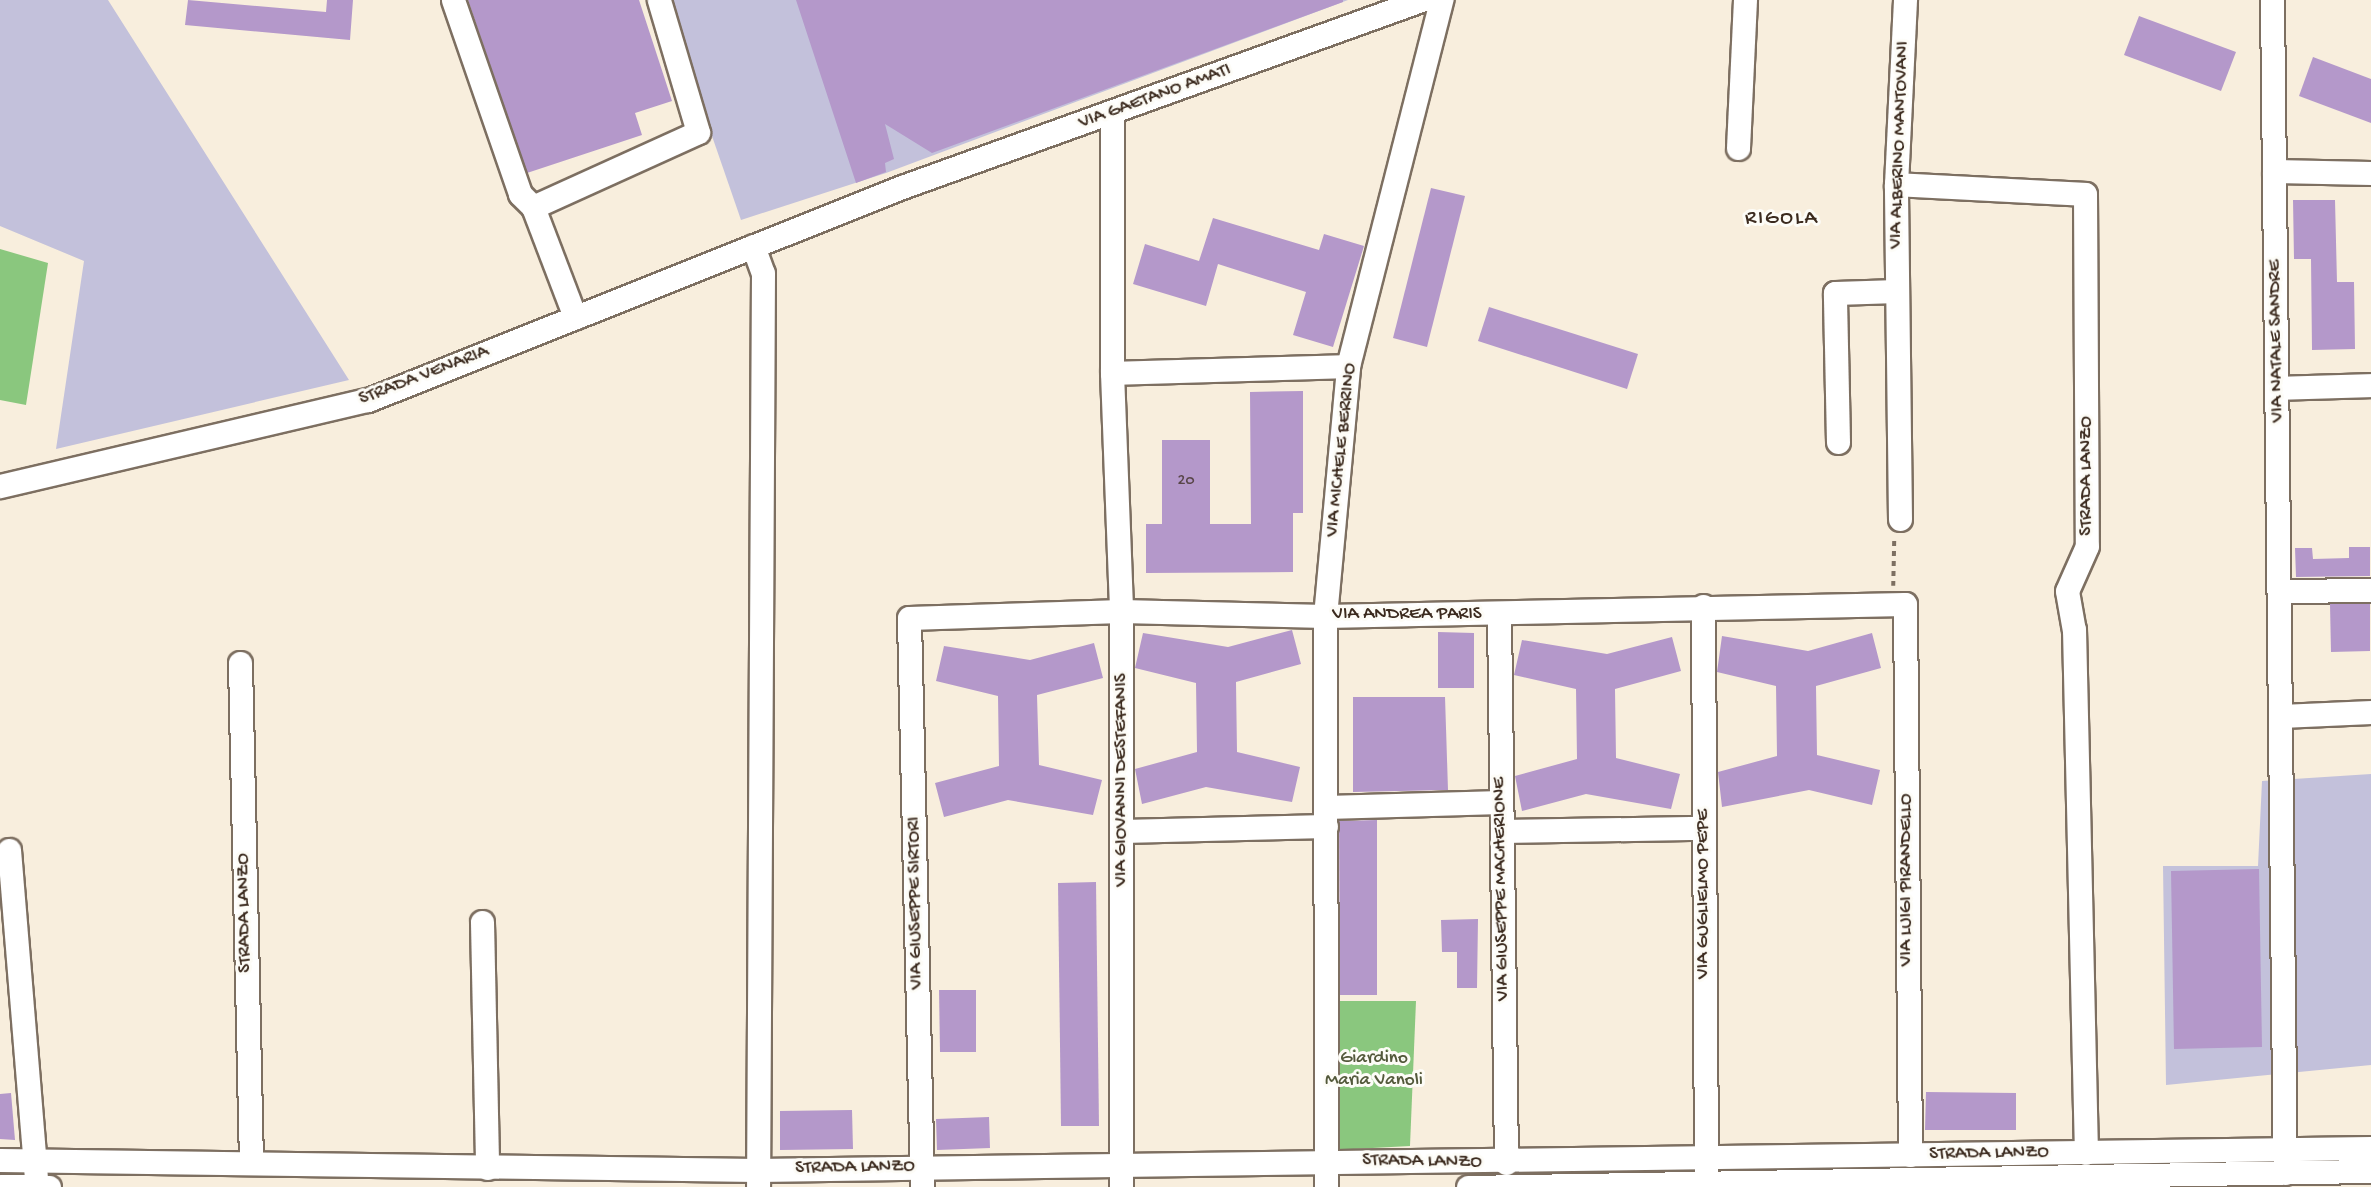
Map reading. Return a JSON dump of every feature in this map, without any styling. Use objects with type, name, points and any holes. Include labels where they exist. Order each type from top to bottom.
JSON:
[{"type":"street","points":[[453,0],[520,194],[533,207],[575,317]]},
{"type":"street","points":[[533,207],[698,132],[659,0]]},
{"type":"street","name":"VIA GAETANO AMATI","points":[[888,192],[1421,0]]},
{"type":"street","name":"VIA MICHELE BERRINO","points":[[1326,1187],[1325,616],[1348,366],[1441,0]]},
{"type":"street","points":[[1738,148],[1745,0]]},
{"type":"street","name":"VIA ALBERINO MANTOVANI","points":[[1900,519],[1896,184],[1905,0]]},
{"type":"street","name":"VIA NATALE SANDRE","points":[[2273,0],[2280,591]]},
{"type":"street","name":"VIA GIOVANNI DESTEFANIS","points":[[1112,113],[1112,373],[1121,611],[1121,1176]]},
{"type":"street","points":[[2274,171],[2371,173]]},
{"type":"street","name":"STRADA LANZO","points":[[1896,184],[2085,194],[2087,546],[2067,602],[2074,629],[2086,1153]]},
{"type":"street","name":"STRADA VENARIA","points":[[0,486],[368,400],[888,192]]},
{"type":"street","points":[[753,246],[763,272],[763,596],[757,1179]]},
{"type":"street","points":[[1838,442],[1835,293],[1897,291]]},
{"type":"street","points":[[1112,373],[1348,366]]},
{"type":"street","points":[[2277,388],[2371,385]]},
{"type":"street","points":[[2285,1173],[2280,591],[2371,590]]},
{"type":"street","name":"VIA ANDREA PARIS","points":[[909,618],[1121,611],[1325,616],[1499,614],[1703,606],[1899,604]]},
{"type":"street","name":"VIA LUIGI PIRANDELLO","points":[[1899,604],[1910,1155]]},
{"type":"street","name":"VIA GUGLIELMO PEPE","points":[[1703,606],[1706,1170]]},
{"type":"street","name":"VIA GIUSEPPE MACHERIONE","points":[[1499,614],[1506,1163]]},
{"type":"street","name":"VIA GIUSEPPE SIRTORI","points":[[909,618],[922,1177]]},
{"type":"street","name":"STRADA LANZO","points":[[240,663],[251,1163]]},
{"type":"street","points":[[2281,716],[2371,712]]},
{"type":"street","points":[[1122,831],[1501,802]]},
{"type":"street","points":[[1502,831],[1704,828]]},
{"type":"street","points":[[9,850],[37,1187]]},
{"type":"street","points":[[482,922],[487,1168]]},
{"type":"street","name":"STRADA LANZO","points":[[1468,1187],[1910,1155],[2371,1148]]},
{"type":"street","name":"STRADA LANZO","points":[[0,1160],[251,1163],[434,1178],[487,1168],[757,1179],[1121,1176],[1325,1160],[1706,1170],[2285,1173],[2371,1171]]},
{"type":"street","points":[[0,1186],[50,1187]]},
{"type":"path","points":[[1899,604],[1900,519]]},
{"type":"shaded area","points":[[0,0],[108,0],[349,380],[56,449],[84,261],[0,226]]},
{"type":"shaded area","points":[[665,0],[1348,0],[886,173],[741,220]]},
{"type":"shaded area","points":[[2371,774],[2371,1065],[2166,1085],[2163,866],[2258,866],[2262,781]]},
{"type":"green space","points":[[0,249],[48,263],[26,405],[0,400]]},
{"type":"green space","name":"Giardino Maria Vanoli","points":[[1336,1001],[1416,1001],[1410,1146],[1335,1150]]},
{"type":"building","points":[[188,0],[326,12],[327,0],[353,0],[350,40],[185,25]]},
{"type":"building","points":[[468,0],[639,0],[672,101],[635,113],[642,135],[527,173]]},
{"type":"building","points":[[796,0],[1343,2],[932,153],[885,124],[894,159],[885,163],[886,172],[856,183]]},
{"type":"building","points":[[2139,16],[2236,52],[2221,91],[2124,55]]},
{"type":"building","points":[[2313,57],[2371,79],[2371,123],[2299,96]]},
{"type":"building","points":[[1431,188],[1465,196],[1427,347],[1393,338]]},
{"type":"building","points":[[2293,200],[2335,200],[2337,282],[2354,282],[2355,349],[2312,350],[2311,259],[2294,259]]},
{"type":"building","points":[[1213,218],[1319,250],[1324,234],[1364,246],[1333,347],[1293,335],[1306,292],[1218,264],[1206,306],[1133,284],[1145,244],[1199,261]]},
{"type":"building","points":[[1489,307],[1638,354],[1627,389],[1478,341]]},
{"type":"building","points":[[1303,391],[1303,513],[1293,513],[1293,572],[1146,573],[1146,524],[1162,524],[1162,440],[1210,440],[1210,524],[1251,524],[1250,392]]},
{"type":"building","points":[[2349,547],[2370,547],[2370,576],[2296,577],[2295,548],[2312,548],[2313,559],[2349,558]]},
{"type":"building","points":[[2330,604],[2370,604],[2370,651],[2331,652]]},
{"type":"building","points":[[1292,630],[1301,664],[1236,682],[1237,752],[1300,767],[1292,802],[1206,787],[1142,804],[1135,769],[1197,752],[1196,683],[1135,668],[1143,633],[1228,647]]},
{"type":"building","points":[[1438,632],[1474,633],[1474,688],[1438,688]]},
{"type":"building","points":[[1872,633],[1881,668],[1816,686],[1817,755],[1880,770],[1872,805],[1809,790],[1722,807],[1718,772],[1777,756],[1776,686],[1717,672],[1722,636],[1808,651]]},
{"type":"building","points":[[1672,637],[1681,671],[1615,689],[1616,758],[1680,774],[1671,809],[1586,794],[1522,811],[1515,776],[1577,759],[1576,689],[1514,675],[1522,640],[1607,654]]},
{"type":"building","points":[[1094,643],[1103,678],[1037,695],[1039,765],[1102,780],[1093,815],[1008,800],[944,817],[935,783],[999,766],[998,696],[936,681],[944,646],[1030,660]]},
{"type":"building","points":[[1353,697],[1445,697],[1448,790],[1353,792]]},
{"type":"building","points":[[1377,820],[1377,995],[1340,995],[1339,821]]},
{"type":"building","points":[[2259,869],[2262,1047],[2174,1049],[2171,871]]},
{"type":"building","points":[[1096,882],[1099,1126],[1061,1126],[1058,883]]},
{"type":"building","points":[[1478,919],[1477,988],[1457,988],[1457,952],[1442,952],[1441,920]]},
{"type":"building","points":[[939,990],[976,990],[976,1052],[940,1052]]},
{"type":"building","points":[[1926,1092],[2016,1093],[2016,1130],[1925,1130]]},
{"type":"building","points":[[11,1093],[15,1140],[0,1139],[0,1094]]},
{"type":"building","points":[[852,1110],[853,1149],[780,1150],[780,1111]]},
{"type":"building","points":[[989,1117],[990,1148],[937,1150],[936,1119]]},
{"type":"district","name":"RIGOLA","points":[[1782,220]]}]
